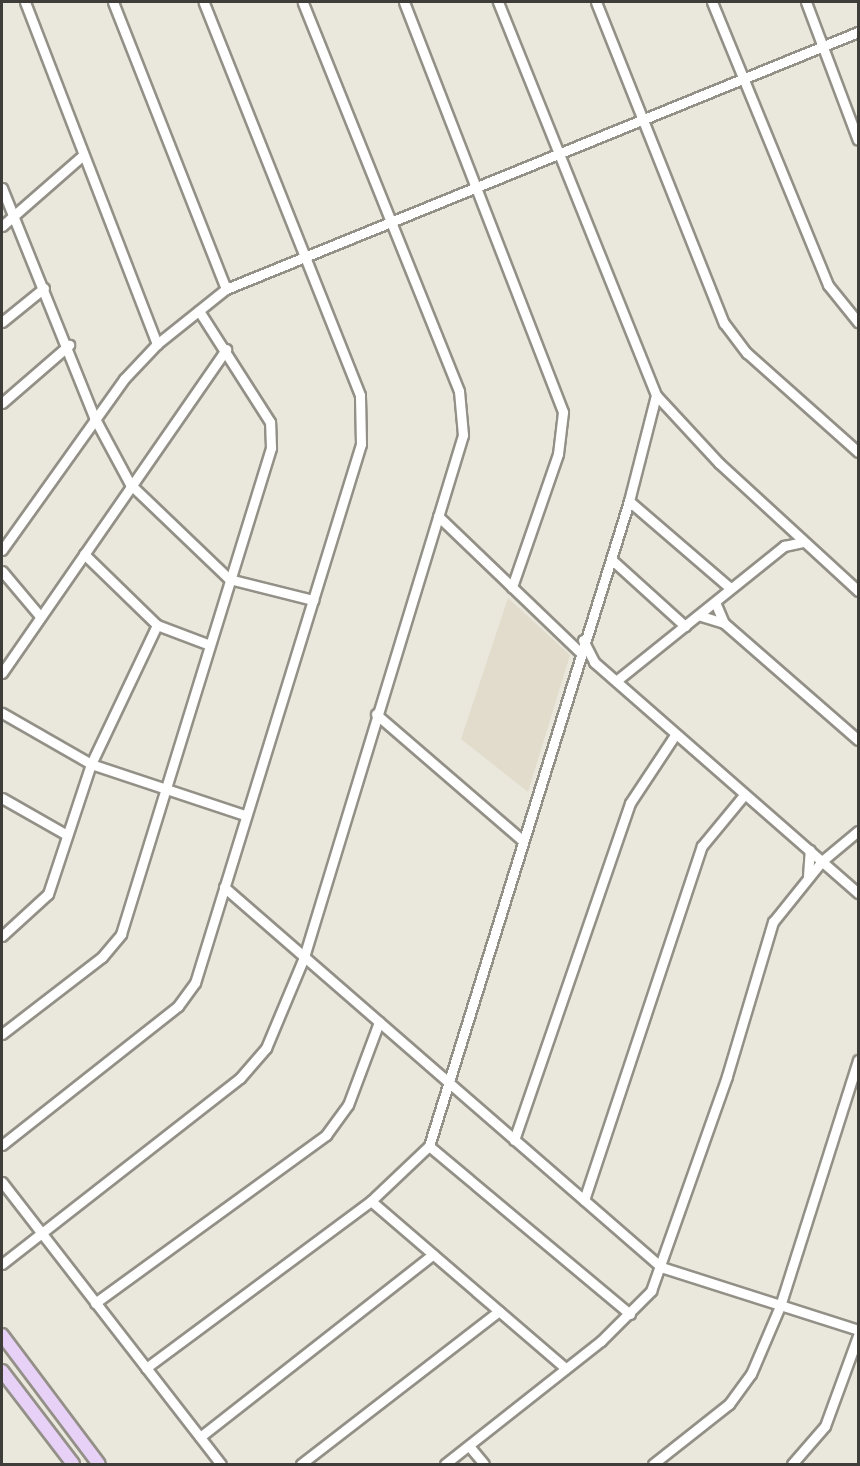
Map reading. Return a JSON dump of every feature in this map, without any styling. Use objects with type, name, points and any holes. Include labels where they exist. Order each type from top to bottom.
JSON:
[{"type":"main road","points":[[2,1335],[99,1464]]},
{"type":"main road","points":[[2,1371],[73,1464]]},
{"type":"street","points":[[25,2],[157,344]]},
{"type":"street","points":[[113,2],[226,289]]},
{"type":"street","points":[[2,1145],[189,994],[361,444],[364,411],[204,2]]},
{"type":"street","points":[[2,1264],[240,1078],[273,1036],[304,957],[376,714],[463,435],[462,404],[393,220],[303,2]]},
{"type":"street","points":[[404,2],[477,183],[563,412],[558,454],[512,587]]},
{"type":"street","points":[[498,2],[561,149],[656,395],[787,528],[858,591]]},
{"type":"street","points":[[596,2],[644,117],[724,323],[747,353],[858,452]]},
{"type":"street","points":[[712,2],[828,285],[858,322]]},
{"type":"street","points":[[806,2],[858,136]]},
{"type":"street","points":[[2,550],[94,417],[157,344],[226,289],[477,183],[858,32]]},
{"type":"street","points":[[847,110],[858,113]]},
{"type":"street","points":[[2,226],[83,155]]},
{"type":"street","points":[[2,188],[69,345],[94,417],[130,484],[229,579],[313,600]]},
{"type":"street","points":[[2,322],[44,288]]},
{"type":"street","points":[[2,1034],[114,946],[166,791],[207,644],[273,437],[270,422],[226,349],[199,311]]},
{"type":"street","points":[[2,403],[69,345]]},
{"type":"street","points":[[2,673],[39,615],[226,349]]},
{"type":"street","points":[[146,1368],[371,1201],[429,1146],[451,1084],[521,839],[575,663],[629,501],[656,395]]},
{"type":"street","points":[[629,501],[730,588]]},
{"type":"street","points":[[438,516],[579,651]]},
{"type":"street","points":[[784,546],[787,528]]},
{"type":"street","points":[[616,681],[701,616],[730,588],[784,546],[803,542]]},
{"type":"street","points":[[84,554],[157,625],[207,644]]},
{"type":"street","points":[[611,559],[685,626]]},
{"type":"street","points":[[2,571],[39,615]]},
{"type":"street","points":[[715,602],[724,623]]},
{"type":"street","points":[[701,616],[724,623],[858,740]]},
{"type":"street","points":[[3,932],[48,894],[91,764],[157,625]]},
{"type":"street","points":[[583,640],[594,662],[858,893]]},
{"type":"street","points":[[575,663],[594,662]]},
{"type":"street","points":[[2,713],[91,764],[166,791],[244,815]]},
{"type":"street","points":[[376,714],[521,839]]},
{"type":"street","points":[[514,1140],[630,803],[675,735]]},
{"type":"street","points":[[668,747],[684,743]]},
{"type":"street","points":[[584,1200],[702,846],[744,795]]},
{"type":"street","points":[[2,798],[67,835]]},
{"type":"street","points":[[445,1464],[630,1314],[651,1291],[727,1076],[766,939],[808,876],[858,831]]},
{"type":"street","points":[[808,876],[810,850]]},
{"type":"street","points":[[224,887],[661,1267],[858,1330]]},
{"type":"street","points":[[95,1303],[326,1135],[355,1090],[379,1022]]},
{"type":"street","points":[[653,1464],[737,1395],[780,1306],[858,1060]]},
{"type":"street","points":[[429,1146],[630,1314]]},
{"type":"street","points":[[2,1182],[221,1464]]},
{"type":"street","points":[[371,1201],[565,1368]]},
{"type":"street","points":[[200,1437],[433,1254]]},
{"type":"street","points":[[301,1464],[499,1311]]},
{"type":"street","points":[[792,1464],[825,1426],[858,1336]]},
{"type":"street","points":[[468,1446],[484,1464]]},
{"type":"shaded area","points":[[508,598],[570,655],[528,792],[461,739]]}]
